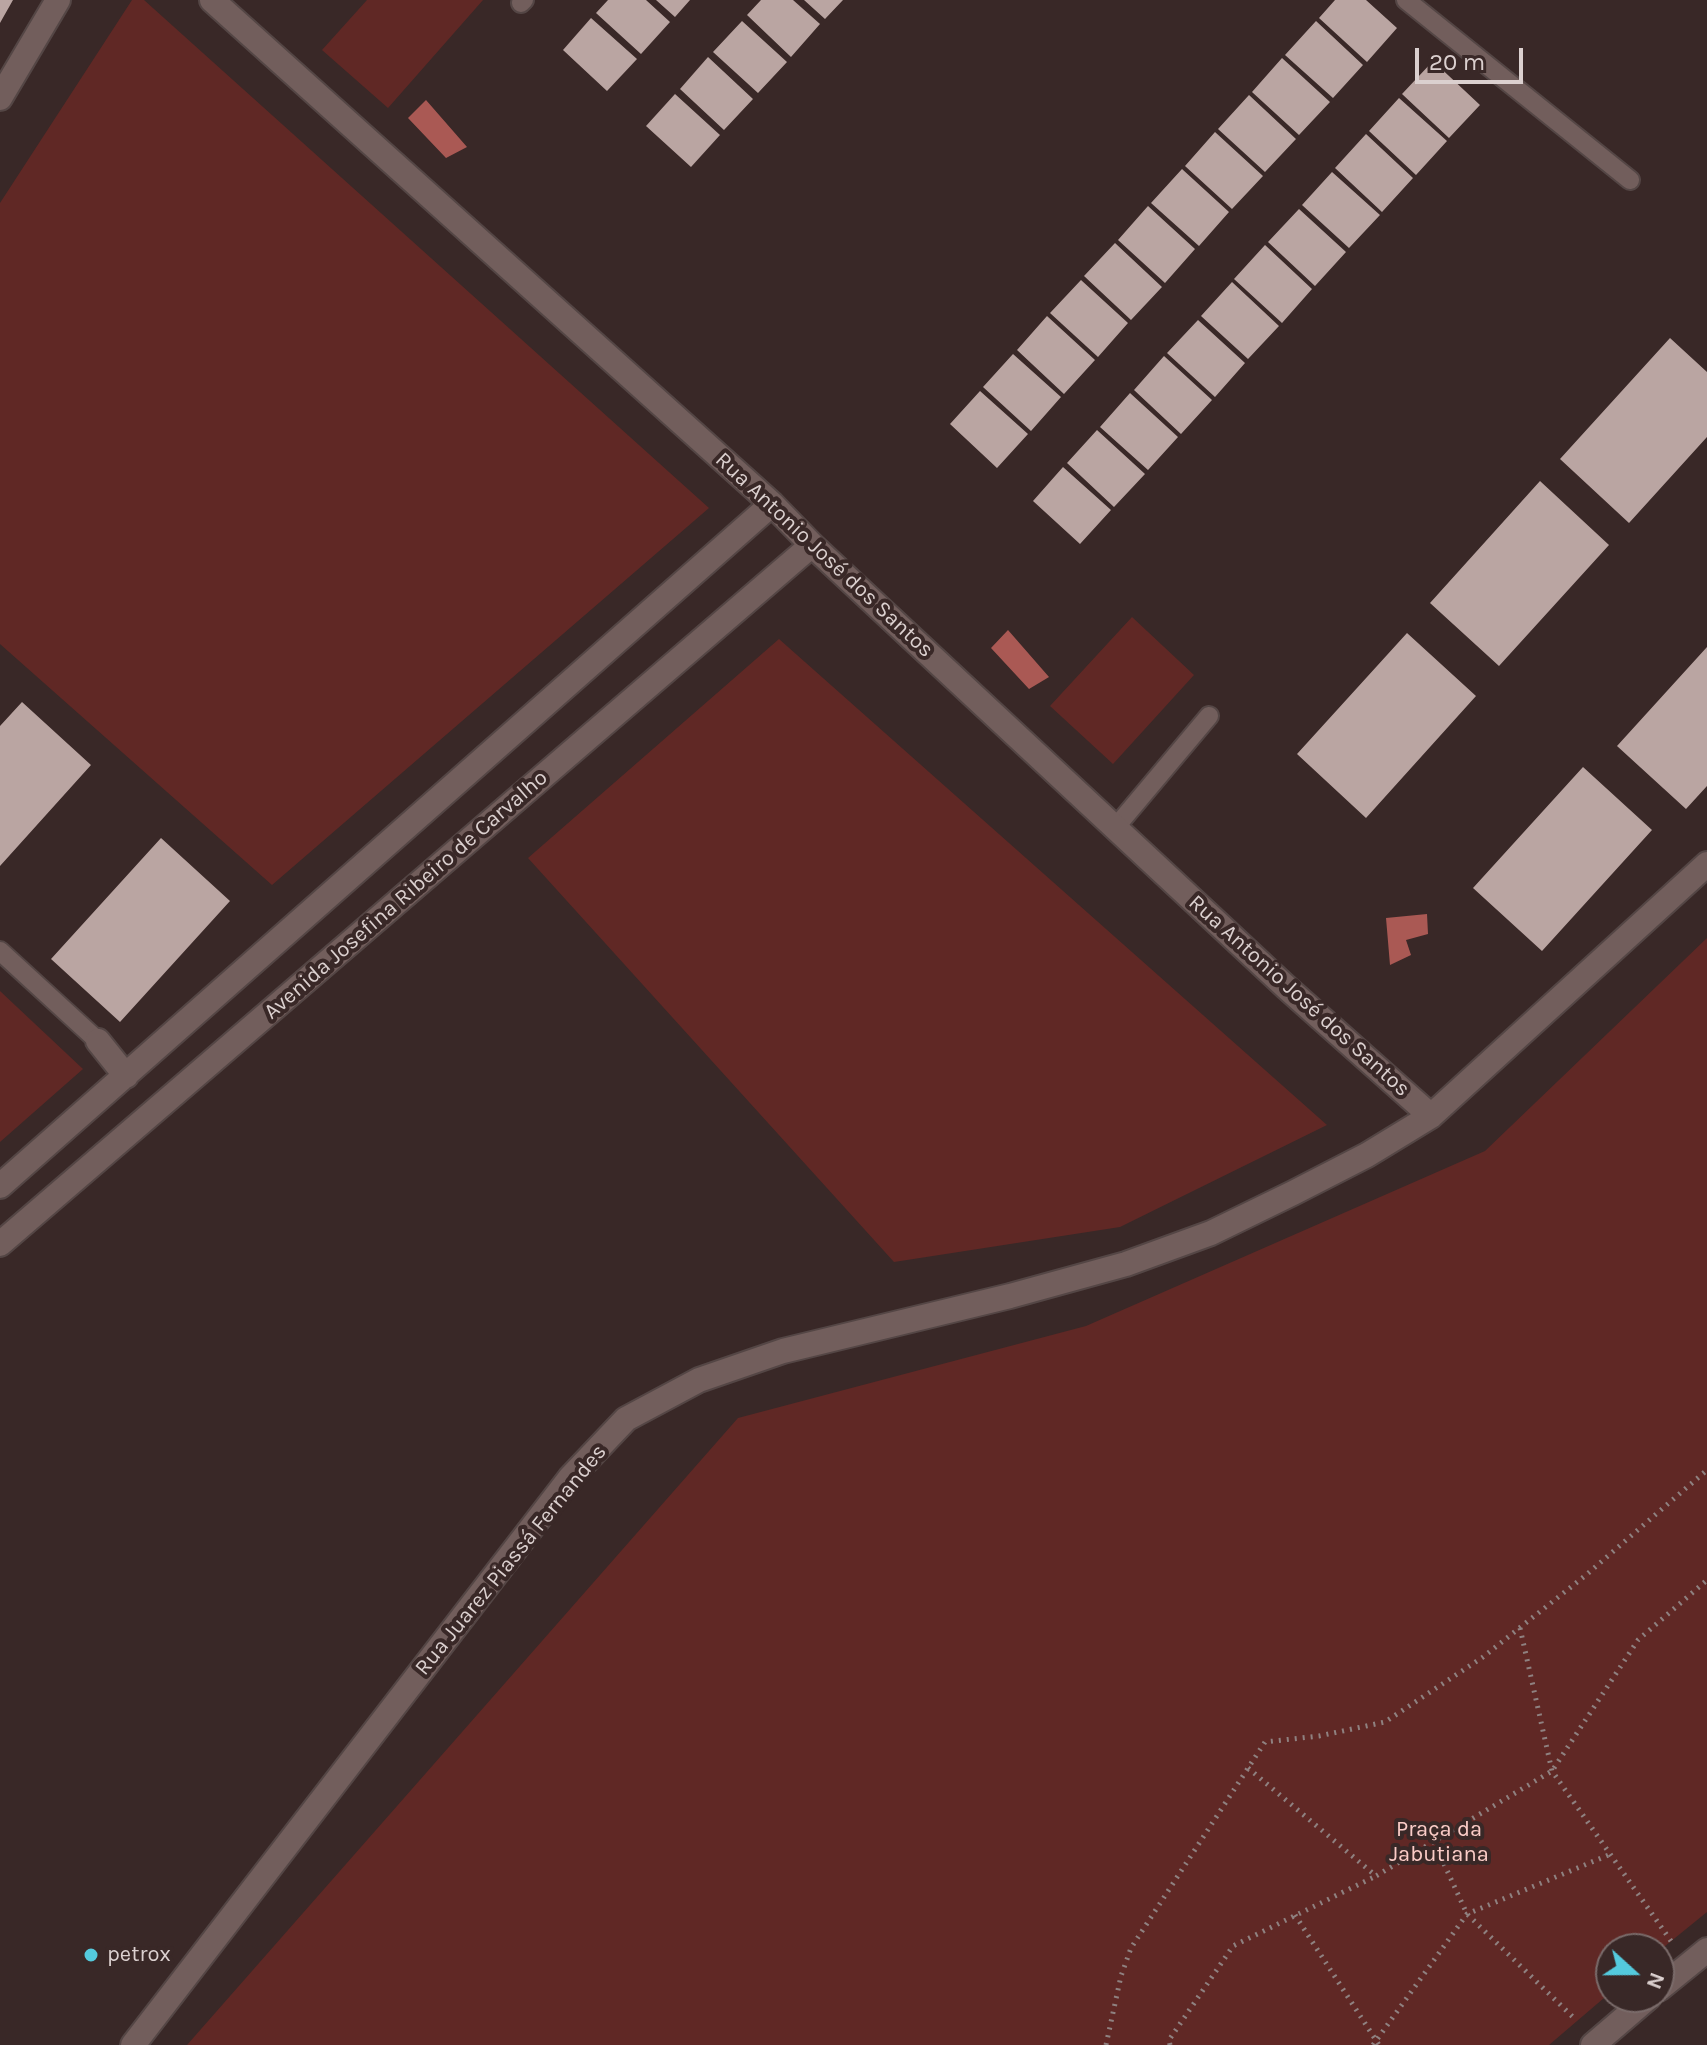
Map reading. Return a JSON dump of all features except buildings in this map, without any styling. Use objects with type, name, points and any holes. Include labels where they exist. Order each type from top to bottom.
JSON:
[{"type":"street","points":[[0,98],[58,0]]},
{"type":"street","name":"Rua Antonio José dos Santos","points":[[212,0],[772,504],[812,545],[1286,987],[1431,1116]]},
{"type":"street","points":[[0,1186],[772,504]]},
{"type":"street","name":"Avenida Josefina Ribeiro de Carvalho","points":[[0,1244],[812,545]]},
{"type":"street","name":"Rua Juarez Piassá Fernandes","points":[[133,2045],[570,1478],[626,1419],[699,1380],[783,1351],[1097,1272],[1211,1233],[1367,1155],[1431,1116],[1707,864]]},
{"type":"street","points":[[98,1041],[126,1076]]},
{"type":"street","points":[[1675,1976],[1707,1950]]},
{"type":"street","points":[[1596,2043],[1631,2013]]},
{"type":"lane","points":[[1406,0],[1630,180]]},
{"type":"lane","points":[[1115,828],[1209,716]]},
{"type":"lane","points":[[0,951],[98,1041]]},
{"type":"path","points":[[1106,2045],[1121,1976],[1131,1948],[1265,1742],[1319,1736],[1385,1722],[1483,1657],[1586,1575],[1707,1470]]},
{"type":"path","points":[[1170,2045],[1169,2040],[1233,1946],[1376,1876],[1552,1771],[1638,1640],[1707,1580]]},
{"type":"path","points":[[1520,1628],[1552,1771],[1665,1933]]},
{"type":"path","points":[[1248,1768],[1376,1876]]},
{"type":"path","points":[[1434,1842],[1467,1914],[1596,2043]]},
{"type":"path","points":[[1295,1915],[1376,2044],[1467,1914],[1611,1854]]},
{"type":"green space","points":[[132,0],[144,0],[709,508],[272,885],[0,644],[0,203]]},
{"type":"green space","points":[[367,0],[483,0],[388,108],[322,50]]},
{"type":"green space","points":[[1132,617],[1194,675],[1113,764],[1050,706]]},
{"type":"green space","points":[[779,639],[1327,1125],[1120,1227],[894,1262],[528,858]]},
{"type":"green space","name":"Praça da Jabutiana","points":[[1707,938],[1707,1912],[1675,1938],[1675,1933],[1595,1933],[1595,2006],[1549,2045],[187,2045],[738,1418],[1086,1326],[1485,1151]]},
{"type":"green space","points":[[0,991],[83,1069],[0,1142]]},
{"type":"shaded area","points":[[426,100],[467,147],[446,158],[408,118]]},
{"type":"shaded area","points":[[1008,630],[1049,677],[1029,689],[991,648]]},
{"type":"shaded area","points":[[1427,914],[1428,934],[1406,940],[1411,955],[1390,965],[1386,918]]},
{"type":"place","name":"petrox","points":[[91,1955]]}]
